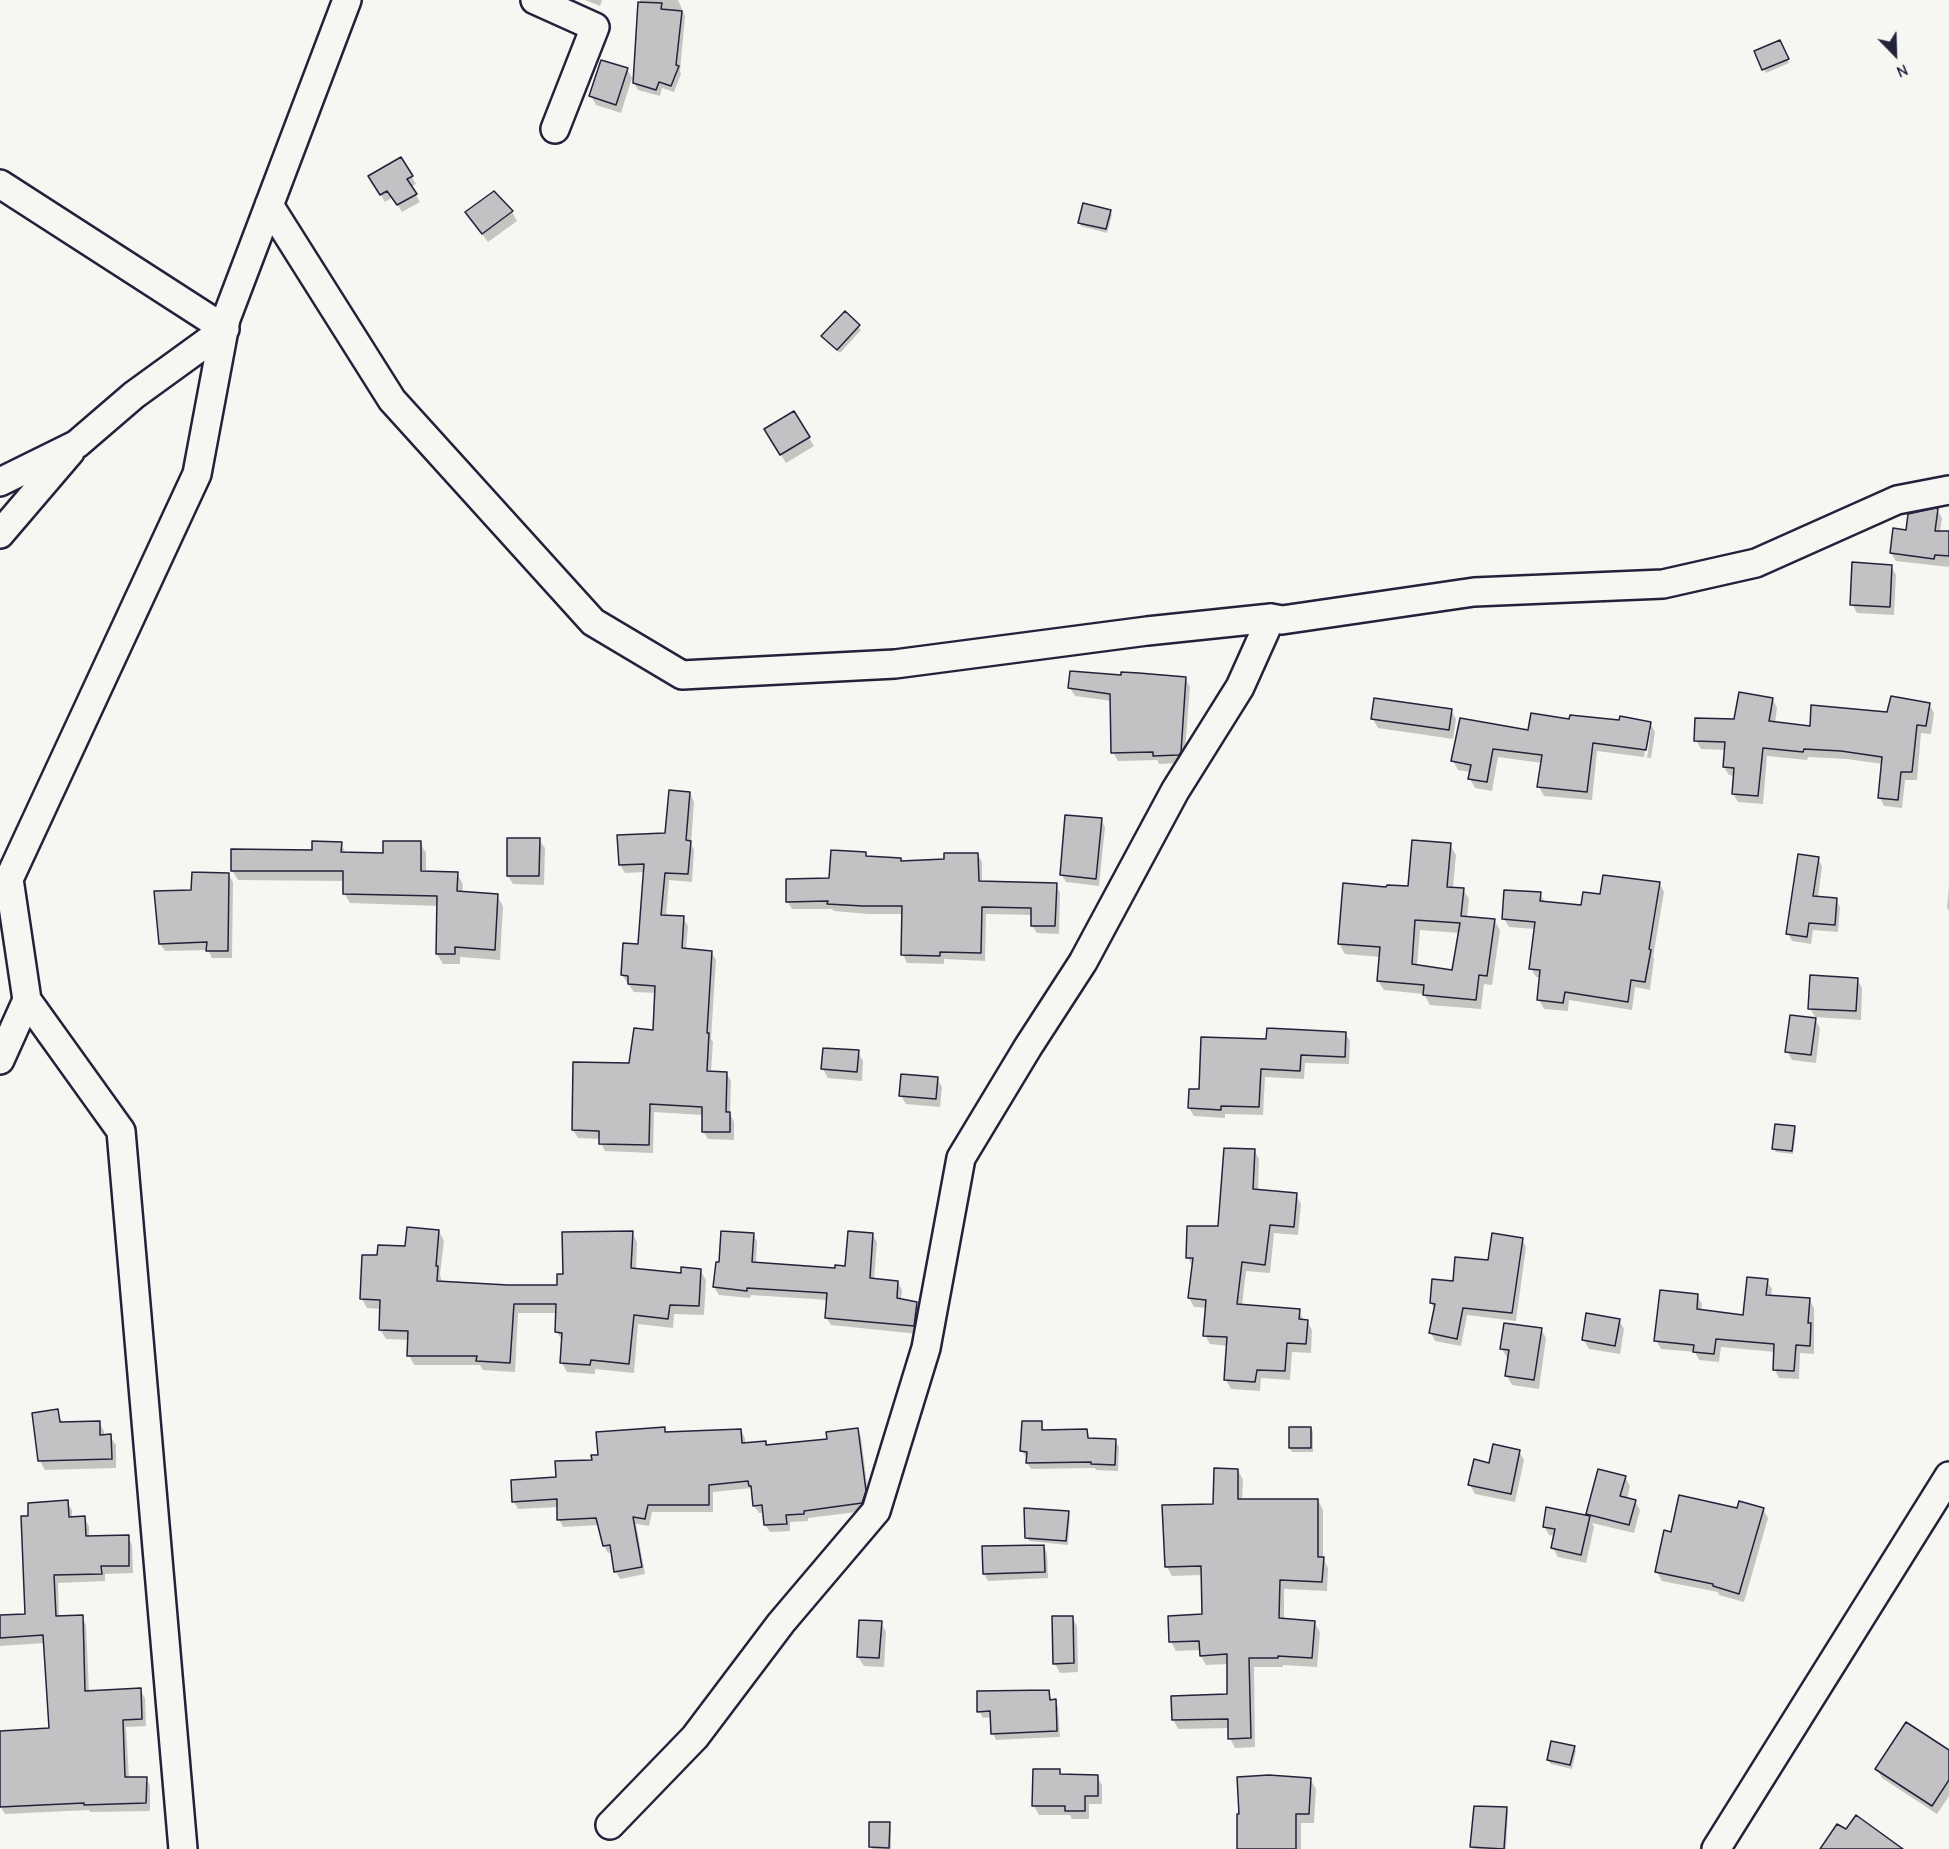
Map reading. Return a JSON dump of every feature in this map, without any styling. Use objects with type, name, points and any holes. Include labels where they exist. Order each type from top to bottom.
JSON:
[{"type":"street","points":[[183,1849],[121,1131],[27,1000],[4,883],[197,474],[226,319],[347,0]]},
{"type":"street","points":[[535,0],[595,27],[555,129]]},
{"type":"street","points":[[0,184],[225,329]]},
{"type":"street","points":[[269,205],[392,400],[593,622],[682,675],[895,664],[1147,632],[1271,618],[1282,620],[1474,592],[1663,584],[1756,563],[1897,500],[1949,490]]},
{"type":"street","points":[[0,534],[77,444],[134,395],[225,329]]},
{"type":"street","points":[[0,482],[77,444]]},
{"type":"street","points":[[610,1825],[696,1737],[781,1623],[876,1511],[926,1348],[961,1158],[1083,962],[1175,791],[1240,687],[1271,618]]},
{"type":"street","points":[[0,1060],[27,1000]]},
{"type":"street","points":[[1716,1849],[1949,1476]]},
{"type":"building","points":[[638,2],[662,3],[661,9],[682,11],[676,65],[679,66],[671,86],[659,82],[656,90],[633,83]]},
{"type":"building","points":[[1780,40],[1789,59],[1762,70],[1754,51]]},
{"type":"building","points":[[601,60],[628,68],[616,105],[589,96]]},
{"type":"building","points":[[401,157],[413,176],[407,179],[417,194],[397,205],[387,191],[380,195],[368,176]]},
{"type":"building","points":[[494,191],[513,211],[482,234],[465,212]]},
{"type":"building","points":[[1083,203],[1111,210],[1106,229],[1078,223]]},
{"type":"building","points":[[845,311],[860,325],[837,350],[821,336]]},
{"type":"building","points":[[794,411],[810,437],[780,455],[764,429]]},
{"type":"building","points":[[1938,509],[1935,531],[1949,531],[1949,556],[1935,555],[1934,559],[1890,553],[1893,528],[1906,530],[1908,514]]},
{"type":"building","points":[[1852,562],[1892,565],[1890,607],[1850,605]]},
{"type":"building","points":[[1070,671],[1186,677],[1179,755],[1153,756],[1153,752],[1111,753],[1110,694],[1068,688]]},
{"type":"building","points":[[1739,692],[1773,698],[1769,721],[1810,726],[1811,705],[1887,712],[1891,696],[1930,703],[1926,726],[1917,725],[1912,772],[1901,772],[1898,800],[1878,798],[1882,757],[1804,749],[1803,752],[1763,748],[1758,796],[1732,794],[1734,768],[1723,767],[1725,742],[1694,741],[1695,718],[1734,719]]},
{"type":"building","points":[[1374,698],[1452,709],[1449,730],[1371,719]]},
{"type":"building","points":[[1531,713],[1569,719],[1570,715],[1619,720],[1620,716],[1651,722],[1646,750],[1593,743],[1587,792],[1537,787],[1542,755],[1493,749],[1487,782],[1468,779],[1471,765],[1451,761],[1460,718],[1528,730]]},
{"type":"building","points":[[669,790],[690,792],[686,840],[691,841],[688,874],[665,873],[661,915],[684,916],[682,948],[712,951],[707,1071],[727,1072],[726,1112],[730,1112],[730,1132],[702,1132],[702,1107],[650,1104],[649,1145],[599,1144],[599,1131],[572,1130],[573,1062],[629,1063],[634,1028],[653,1030],[655,986],[628,984],[628,976],[621,975],[623,943],[638,944],[644,864],[619,865],[617,835],[665,833]]},
{"type":"building","points":[[1065,815],[1102,818],[1096,879],[1060,875]]},
{"type":"building","points":[[507,838],[540,838],[539,876],[507,876]]},
{"type":"building","points":[[1412,840],[1451,843],[1447,887],[1464,888],[1461,916],[1495,919],[1487,976],[1479,975],[1476,1000],[1423,995],[1424,985],[1377,981],[1380,947],[1338,944],[1343,883],[1386,887],[1387,885],[1408,886]],"holes":[[[1415,920],[1460,923],[1452,970],[1412,964]]]},
{"type":"building","points":[[312,841],[342,842],[341,852],[383,853],[383,841],[421,841],[421,871],[458,872],[457,891],[498,894],[495,950],[455,947],[455,954],[436,954],[437,896],[343,894],[343,871],[231,871],[231,849],[312,850]]},
{"type":"building","points":[[831,850],[866,852],[866,856],[901,858],[901,861],[944,859],[944,853],[978,853],[979,881],[1057,883],[1055,926],[1031,926],[1031,908],[982,907],[981,953],[940,952],[940,956],[901,955],[902,906],[827,904],[828,901],[786,902],[786,879],[829,878]]},
{"type":"building","points":[[1798,854],[1819,857],[1813,896],[1837,898],[1835,925],[1809,923],[1807,937],[1786,934]]},
{"type":"building","points":[[192,872],[229,873],[228,951],[206,951],[207,942],[159,944],[154,891],[191,890]]},
{"type":"building","points":[[1603,875],[1660,882],[1645,982],[1631,980],[1628,1002],[1565,992],[1563,1003],[1537,1000],[1540,970],[1529,969],[1535,922],[1502,919],[1504,890],[1541,892],[1540,901],[1581,905],[1583,892],[1600,894]]},
{"type":"building","points":[[1810,975],[1858,978],[1856,1011],[1808,1009]]},
{"type":"building","points":[[1790,1015],[1816,1018],[1811,1055],[1785,1052]]},
{"type":"building","points":[[1267,1028],[1346,1032],[1345,1057],[1301,1055],[1300,1071],[1261,1069],[1259,1107],[1221,1106],[1221,1110],[1188,1108],[1189,1089],[1199,1089],[1201,1037],[1266,1039]]},
{"type":"building","points":[[823,1048],[859,1050],[857,1072],[821,1069]]},
{"type":"building","points":[[901,1074],[938,1077],[936,1099],[899,1096]]},
{"type":"building","points":[[1775,1124],[1795,1126],[1792,1151],[1772,1149]]},
{"type":"building","points":[[1224,1148],[1255,1149],[1253,1189],[1297,1193],[1294,1227],[1270,1225],[1265,1265],[1242,1262],[1237,1304],[1300,1309],[1299,1319],[1308,1320],[1306,1344],[1287,1343],[1285,1371],[1257,1370],[1255,1382],[1224,1380],[1227,1337],[1203,1336],[1206,1300],[1188,1298],[1193,1258],[1186,1258],[1187,1226],[1218,1226]]},
{"type":"building","points":[[407,1227],[439,1230],[437,1281],[508,1285],[557,1285],[557,1274],[563,1274],[562,1232],[633,1231],[631,1268],[681,1273],[681,1267],[701,1269],[699,1306],[670,1305],[668,1319],[634,1315],[629,1364],[591,1360],[590,1365],[560,1363],[562,1333],[555,1332],[556,1304],[514,1304],[510,1363],[476,1361],[477,1356],[407,1356],[408,1331],[379,1330],[380,1300],[360,1299],[362,1255],[377,1255],[378,1245],[405,1246]]},
{"type":"building","points":[[721,1231],[754,1233],[752,1262],[835,1268],[835,1265],[845,1266],[848,1231],[873,1233],[870,1278],[898,1281],[897,1298],[917,1302],[914,1326],[825,1318],[827,1293],[747,1288],[747,1291],[713,1287],[716,1262],[719,1262]]},
{"type":"building","points":[[1492,1233],[1523,1238],[1512,1313],[1463,1308],[1457,1339],[1429,1333],[1435,1304],[1430,1303],[1432,1279],[1453,1281],[1455,1257],[1488,1260]]},
{"type":"building","points":[[1747,1277],[1768,1279],[1766,1295],[1810,1298],[1808,1323],[1811,1323],[1810,1346],[1796,1345],[1794,1371],[1773,1370],[1774,1344],[1716,1339],[1714,1354],[1693,1352],[1694,1345],[1654,1341],[1660,1290],[1698,1294],[1697,1309],[1743,1315]]},
{"type":"building","points":[[1586,1313],[1620,1319],[1615,1346],[1582,1340]]},
{"type":"building","points":[[1504,1323],[1542,1328],[1534,1380],[1505,1376],[1509,1350],[1500,1349]]},
{"type":"building","points":[[58,1409],[60,1422],[100,1421],[100,1435],[111,1434],[112,1459],[38,1461],[32,1413]]},
{"type":"building","points":[[1022,1421],[1042,1421],[1042,1430],[1087,1429],[1088,1438],[1116,1439],[1115,1465],[1091,1464],[1091,1462],[1026,1463],[1027,1452],[1020,1451]]},
{"type":"building","points":[[665,1427],[665,1432],[741,1429],[742,1443],[766,1441],[766,1445],[827,1439],[826,1432],[858,1428],[866,1491],[862,1503],[804,1511],[804,1514],[786,1515],[787,1524],[764,1525],[762,1505],[753,1506],[751,1486],[748,1481],[709,1485],[709,1505],[648,1505],[645,1519],[633,1517],[642,1567],[614,1572],[610,1545],[603,1546],[596,1518],[557,1520],[557,1499],[512,1502],[511,1480],[556,1477],[555,1461],[592,1460],[591,1455],[598,1455],[596,1432]]},
{"type":"building","points":[[1289,1427],[1311,1427],[1311,1448],[1289,1448]]},
{"type":"building","points":[[1493,1444],[1520,1450],[1511,1494],[1468,1485],[1474,1459],[1489,1463]]},
{"type":"building","points":[[1214,1468],[1238,1469],[1238,1499],[1318,1499],[1318,1557],[1324,1557],[1322,1582],[1280,1580],[1279,1618],[1315,1621],[1312,1658],[1278,1656],[1278,1658],[1249,1658],[1251,1738],[1228,1739],[1228,1719],[1172,1720],[1171,1696],[1227,1694],[1227,1654],[1200,1656],[1199,1641],[1169,1642],[1168,1616],[1202,1614],[1201,1566],[1165,1567],[1162,1505],[1213,1504]]},
{"type":"building","points":[[1598,1469],[1626,1476],[1620,1496],[1636,1500],[1629,1525],[1586,1514]]},
{"type":"building","points":[[1679,1495],[1737,1508],[1739,1501],[1764,1508],[1739,1594],[1713,1586],[1713,1584],[1655,1572],[1664,1530],[1671,1532]]},
{"type":"building","points":[[68,1500],[69,1517],[85,1516],[86,1536],[129,1535],[129,1566],[101,1566],[102,1574],[54,1575],[56,1616],[83,1615],[85,1691],[141,1688],[142,1719],[123,1720],[125,1777],[147,1777],[146,1803],[0,1807],[0,1731],[49,1728],[43,1635],[0,1638],[0,1615],[25,1614],[21,1516],[28,1516],[28,1503]]},
{"type":"building","points":[[1546,1507],[1590,1516],[1581,1555],[1551,1548],[1555,1529],[1543,1527]]},
{"type":"building","points":[[1024,1508],[1069,1511],[1066,1541],[1025,1538]]},
{"type":"building","points":[[1044,1545],[1045,1572],[983,1574],[982,1546]]},
{"type":"building","points":[[1052,1616],[1073,1616],[1074,1663],[1053,1664]]},
{"type":"building","points":[[859,1620],[882,1621],[879,1658],[857,1657]]},
{"type":"building","points":[[1049,1690],[1050,1700],[1056,1699],[1057,1731],[991,1734],[990,1711],[977,1712],[977,1691]]},
{"type":"building","points":[[1906,1722],[1949,1750],[1949,1780],[1932,1806],[1875,1769]]},
{"type":"building","points":[[1551,1741],[1575,1746],[1570,1765],[1547,1760]]},
{"type":"building","points":[[1033,1769],[1060,1769],[1060,1774],[1098,1775],[1098,1796],[1085,1796],[1085,1811],[1065,1811],[1065,1806],[1032,1806]]},
{"type":"building","points":[[1269,1775],[1311,1778],[1309,1814],[1296,1814],[1296,1849],[1237,1849],[1237,1814],[1239,1814],[1237,1777]]},
{"type":"building","points":[[1474,1806],[1507,1807],[1504,1849],[1470,1847]]},
{"type":"building","points":[[1856,1815],[1903,1849],[1820,1849],[1837,1824],[1846,1829]]},
{"type":"building","points":[[869,1822],[890,1822],[889,1848],[869,1847]]}]
